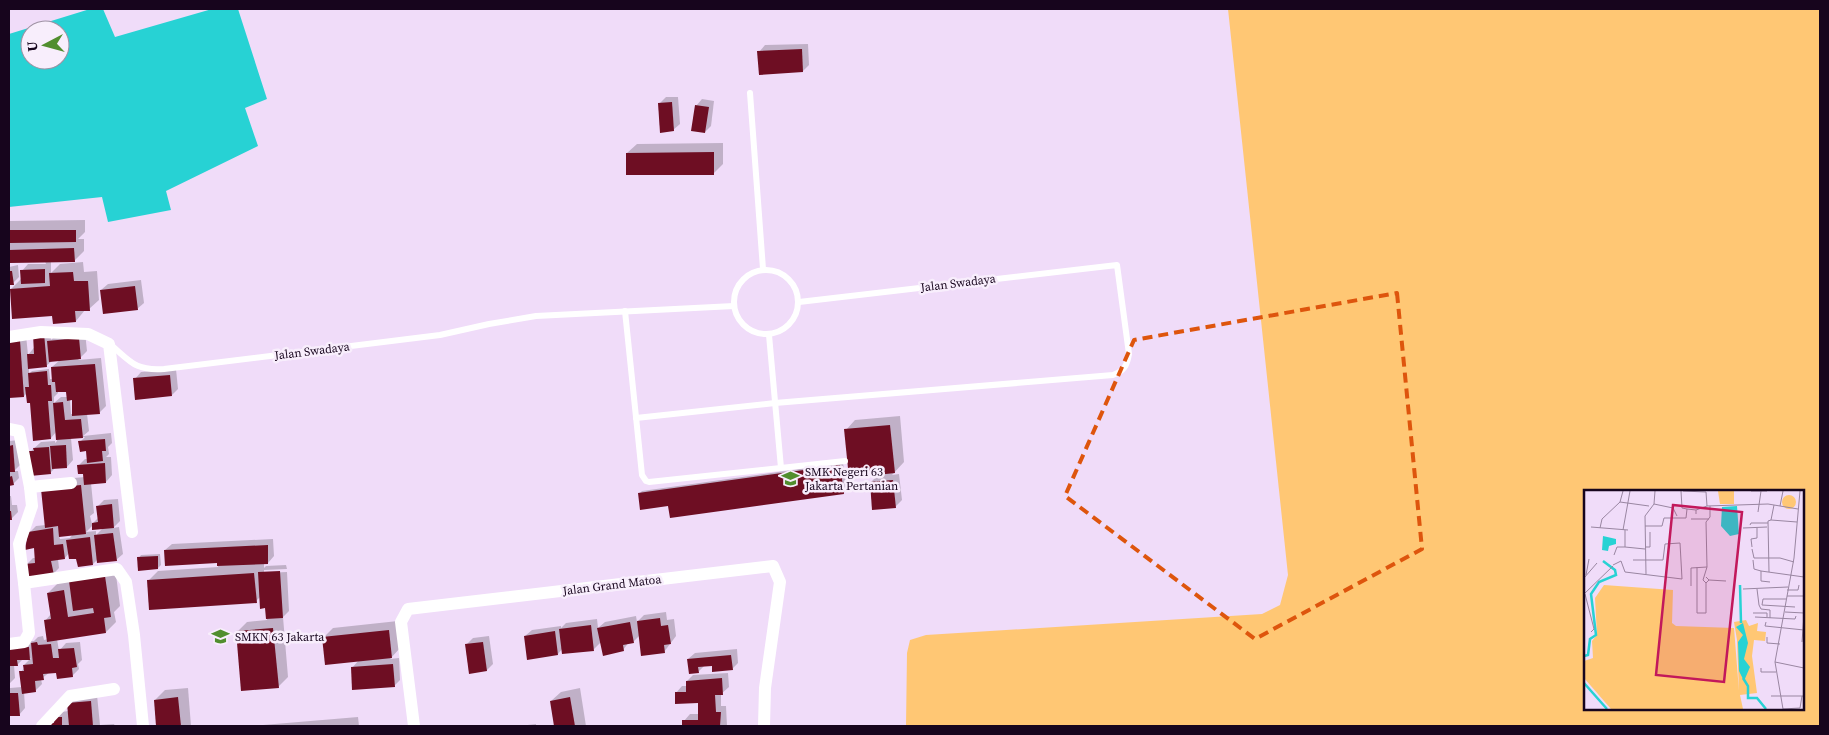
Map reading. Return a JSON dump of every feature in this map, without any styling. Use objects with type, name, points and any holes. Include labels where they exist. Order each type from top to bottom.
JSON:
[{"type":"street","name":"Jalan Swadaya","points":[[9,337],[41,332],[88,334],[109,344]]},
{"type":"street","points":[[109,344],[132,532]]},
{"type":"street","points":[[9,429],[19,431],[32,506],[19,544],[30,633],[24,642],[9,644]]},
{"type":"street","points":[[30,487],[70,483]]},
{"type":"street","name":"Jalan Grand Matoa","points":[[414,726],[401,622],[408,609],[773,566],[780,582],[765,688],[764,726]]},
{"type":"street","points":[[24,583],[117,569],[126,582],[134,635],[143,726]]},
{"type":"street","points":[[42,726],[70,696],[114,689]]},
{"type":"lane","points":[[750,93],[763,269]]},
{"type":"lane","name":"Jalan Swadaya","points":[[775,403],[1113,375],[1122,372],[1127,365],[1129,354],[1117,265],[799,302]]},
{"type":"lane","points":[[763,269],[777,271],[788,278],[796,289],[799,302],[797,314],[790,324],[780,332],[769,335],[756,333],[746,327],[738,318],[734,306],[735,293],[741,282],[751,273],[763,269]]},
{"type":"lane","name":"Jalan Swadaya","points":[[109,344],[137,367],[148,370],[430,336],[536,316],[734,306]]},
{"type":"lane","points":[[625,311],[642,475],[646,481],[844,461]]},
{"type":"lane","points":[[769,335],[781,468]]},
{"type":"lane","points":[[636,418],[775,403]]},
{"type":"highlighted area","points":[[1397,293],[1422,549],[1255,639],[1065,496],[1134,340]]},
{"type":"shaded area","points":[[90,9],[103,9],[115,37],[212,9],[238,9],[267,99],[245,108],[258,146],[166,191],[171,210],[108,222],[102,197],[9,207],[9,34],[20,31],[20,70],[70,70],[70,20],[54,20]]},
{"type":"shaded area","points":[[1228,9],[1820,9],[1820,726],[906,726],[907,653],[910,640],[926,635],[1262,614],[1280,605],[1288,575]]},
{"type":"building","points":[[802,49],[803,72],[759,75],[757,51]]},
{"type":"building","points":[[672,102],[674,131],[660,133],[658,103]]},
{"type":"building","points":[[695,105],[709,107],[705,133],[691,131]]},
{"type":"building","points":[[714,152],[714,175],[626,175],[626,153]]},
{"type":"building","points":[[9,230],[76,230],[76,242],[9,243]]},
{"type":"building","points":[[74,248],[75,262],[9,263],[9,250]]},
{"type":"building","points":[[45,269],[45,283],[21,284],[20,270]]},
{"type":"building","points":[[9,271],[12,271],[14,285],[9,285]]},
{"type":"building","points":[[73,272],[74,281],[88,281],[90,311],[75,311],[76,322],[53,324],[52,316],[12,319],[10,289],[50,286],[49,273]]},
{"type":"building","points":[[135,286],[138,310],[103,314],[100,290]]},
{"type":"building","points":[[44,333],[47,367],[28,369],[27,354],[34,354],[33,334]]},
{"type":"building","points":[[79,338],[81,359],[49,362],[47,341]]},
{"type":"building","points":[[20,340],[24,397],[9,398],[9,341]]},
{"type":"building","points":[[95,364],[100,414],[72,416],[72,400],[67,401],[66,392],[56,392],[55,382],[52,382],[51,367]]},
{"type":"building","points":[[47,371],[48,385],[51,385],[52,401],[48,401],[51,439],[33,441],[30,403],[27,403],[25,387],[29,387],[28,373]]},
{"type":"building","points":[[170,375],[172,396],[135,400],[133,378]]},
{"type":"building","points":[[63,402],[65,420],[81,419],[83,438],[56,440],[53,403]]},
{"type":"building","points":[[890,425],[895,473],[849,478],[844,429]]},
{"type":"building","points":[[105,439],[106,451],[102,451],[103,461],[87,463],[86,451],[80,452],[78,441]]},
{"type":"building","points":[[13,445],[15,472],[9,472],[9,446]]},
{"type":"building","points":[[66,445],[67,468],[52,469],[50,446]]},
{"type":"building","points":[[49,447],[51,474],[30,476],[29,451],[34,451],[33,448]]},
{"type":"building","points":[[105,463],[106,483],[84,485],[83,474],[78,474],[77,465]]},
{"type":"building","name":"SMK Negeri 63 Jakarta Pertanian","points":[[840,465],[844,494],[670,518],[668,506],[640,510],[638,493]]},
{"type":"building","points":[[12,476],[14,485],[9,486],[9,477]]},
{"type":"building","points":[[893,480],[896,508],[872,510],[870,482]]},
{"type":"building","points":[[81,485],[86,534],[59,537],[58,526],[45,528],[41,489]]},
{"type":"building","points":[[112,504],[114,528],[92,530],[92,523],[98,522],[96,506]]},
{"type":"building","points":[[9,511],[11,511],[12,520],[9,520]]},
{"type":"building","points":[[53,528],[54,545],[63,544],[65,559],[51,561],[54,575],[27,579],[25,564],[35,563],[34,548],[25,550],[28,532]]},
{"type":"building","points":[[113,533],[117,561],[97,563],[94,535]]},
{"type":"building","points":[[90,537],[93,565],[78,567],[76,559],[69,559],[66,540]]},
{"type":"building","points":[[268,545],[268,564],[217,566],[217,563],[165,566],[164,550]]},
{"type":"building","points":[[158,556],[158,569],[138,571],[137,557]]},
{"type":"building","points":[[280,571],[283,618],[266,619],[265,608],[260,609],[258,572]]},
{"type":"building","points":[[254,573],[257,603],[149,610],[147,580]]},
{"type":"building","points":[[105,576],[111,617],[104,618],[106,633],[47,642],[44,620],[51,619],[47,593],[64,590],[68,617],[94,613],[93,608],[73,611],[69,581]]},
{"type":"building","points":[[660,618],[661,626],[668,625],[671,644],[664,645],[665,653],[641,656],[637,621]]},
{"type":"building","points":[[630,622],[634,643],[623,645],[624,651],[603,656],[597,628]]},
{"type":"building","points":[[591,625],[594,651],[562,654],[559,629]]},
{"type":"building","points":[[273,628],[279,688],[241,691],[236,631]]},
{"type":"building","points":[[389,630],[392,658],[325,665],[322,637]]},
{"type":"building","points":[[555,631],[558,655],[527,660],[524,636]]},
{"type":"building","points":[[37,642],[38,645],[51,644],[53,658],[59,658],[58,649],[74,648],[77,667],[72,668],[73,677],[57,679],[56,673],[43,674],[44,680],[35,681],[36,692],[22,694],[19,671],[24,671],[23,665],[33,664],[31,643]]},
{"type":"building","points":[[483,642],[487,671],[469,674],[465,644]]},
{"type":"building","points":[[29,647],[30,660],[17,660],[18,666],[9,666],[9,648]]},
{"type":"building","points":[[731,655],[733,670],[712,672],[712,666],[698,667],[699,673],[689,674],[687,659]]},
{"type":"building","points":[[393,664],[395,687],[352,690],[351,667]]},
{"type":"building","points":[[722,678],[723,695],[715,695],[716,712],[721,712],[720,726],[682,726],[682,720],[698,720],[698,703],[675,704],[675,692],[686,692],[686,681]]},
{"type":"building","points":[[9,693],[18,693],[20,716],[9,716]]},
{"type":"building","points":[[178,697],[181,726],[156,726],[154,700]]},
{"type":"building","points":[[570,697],[575,726],[554,726],[550,701]]},
{"type":"building","points":[[91,701],[93,726],[69,726],[67,703]]},
{"type":"building","points":[[54,717],[62,717],[62,726],[47,726],[47,723],[54,723]]},
{"type":"place","name":"SMK Negeri 63 Jakarta Pertanian","points":[[791,479]]},
{"type":"place","name":"SMKN 63 Jakarta","points":[[221,637]]}]
